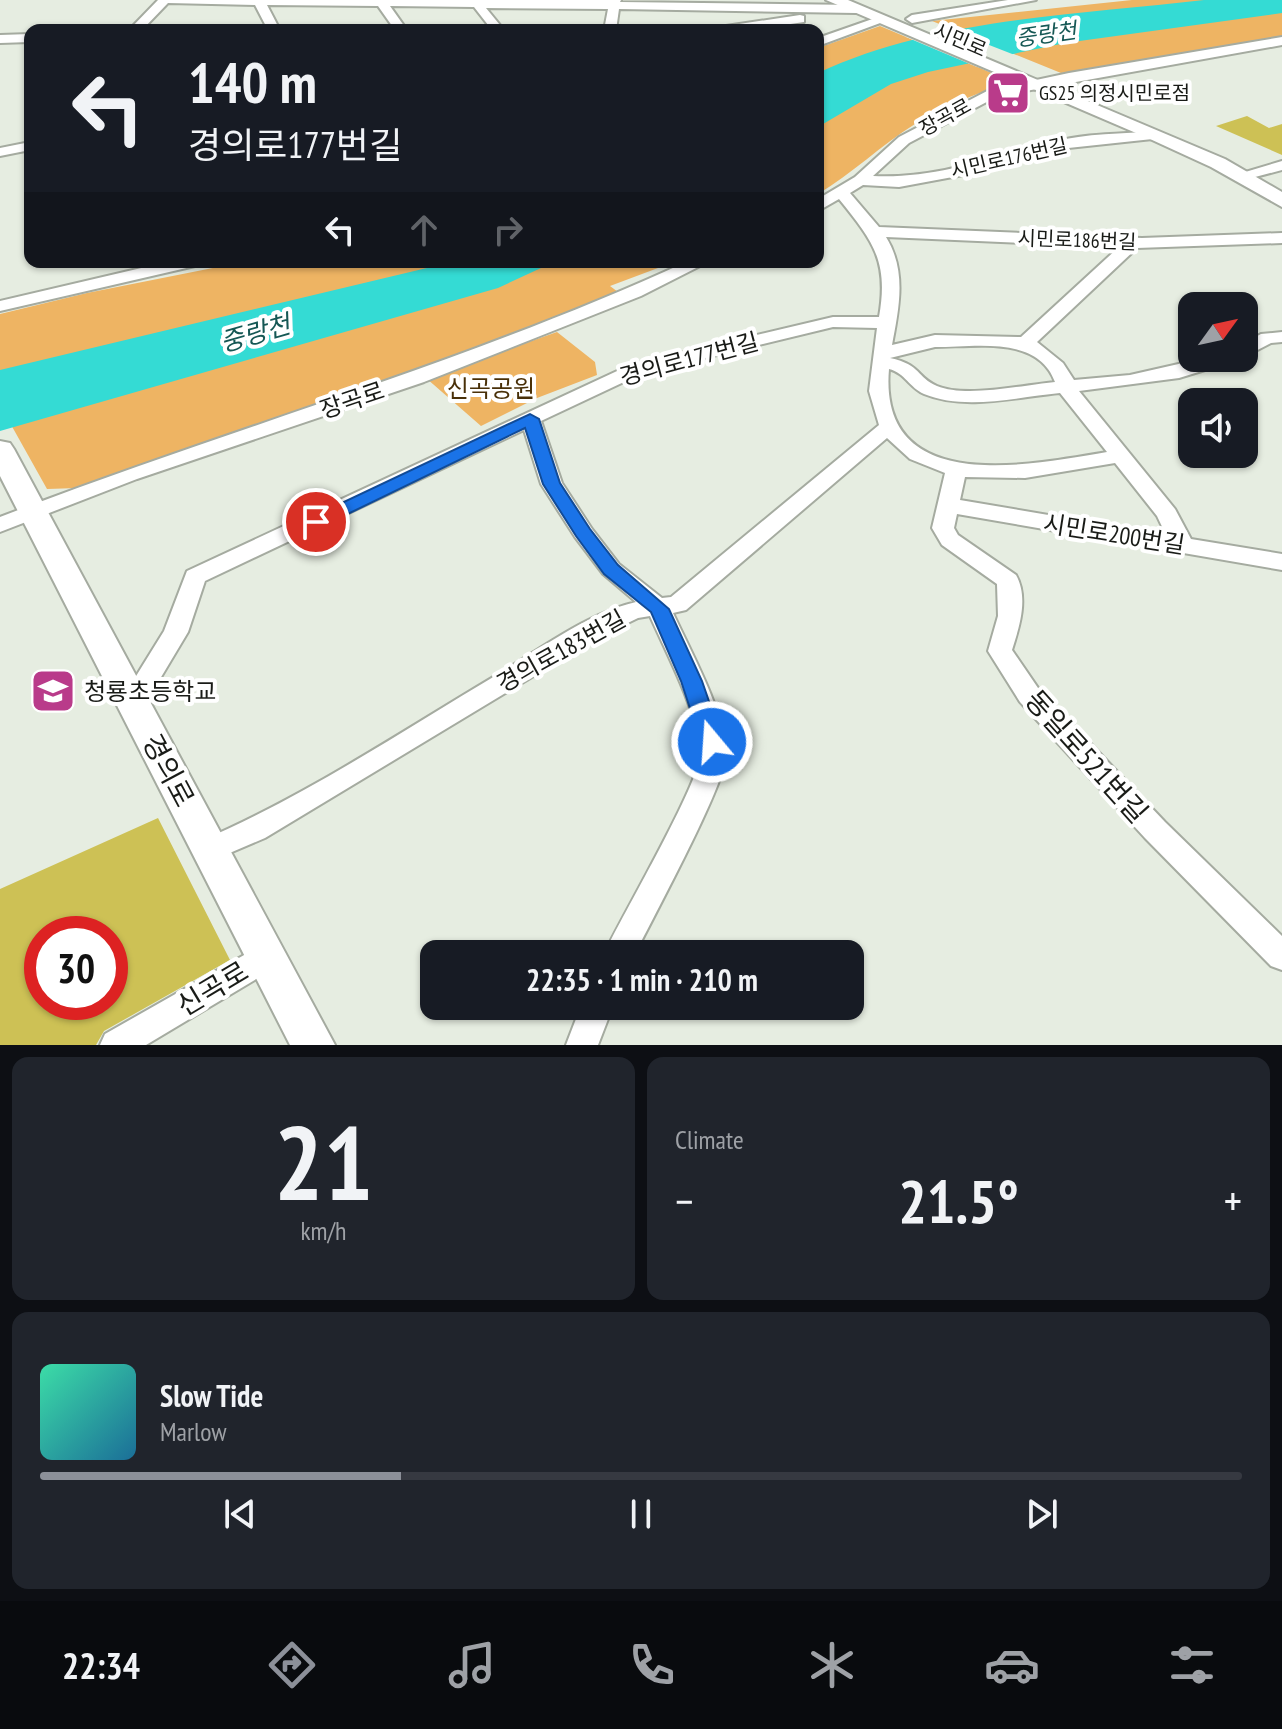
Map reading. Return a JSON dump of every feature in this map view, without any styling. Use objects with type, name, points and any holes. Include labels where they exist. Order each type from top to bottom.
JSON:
[{"type":"street","points":[[141,24],[165,0],[862,5]]},
{"type":"street","name":"시민로","points":[[834,0],[912,19],[1157,135],[1282,185]]},
{"type":"street","points":[[912,19],[1030,0]]},
{"type":"street","points":[[259,1],[271,24]]},
{"type":"street","points":[[383,1],[397,24]]},
{"type":"street","points":[[611,24],[614,3]]},
{"type":"street","points":[[477,4],[493,24]]},
{"type":"street","points":[[759,24],[862,5]]},
{"type":"street","name":"시민로","points":[[862,5],[889,21],[1041,80],[1249,173],[1282,201]]},
{"type":"street","points":[[824,40],[889,21]]},
{"type":"street","points":[[0,39],[24,38]]},
{"type":"street","name":"장곡로","points":[[824,203],[843,194],[904,140],[994,93],[1041,80],[1282,41]]},
{"type":"street","name":"시민로176번길","points":[[860,180],[899,182],[985,167],[1058,145],[1157,135]]},
{"type":"street","points":[[0,152],[24,147]]},
{"type":"street","points":[[1249,173],[1282,165]]},
{"type":"street","points":[[843,194],[890,262],[879,392],[883,418],[902,447],[956,469],[995,474],[1121,456]]},
{"type":"street","name":"시민로186번길","points":[[872,232],[1133,243],[1224,243],[1282,238]]},
{"type":"street","points":[[1026,343],[1133,243]]},
{"type":"street","points":[[0,306],[139,268]]},
{"type":"street","name":"장곡로","points":[[0,525],[30,503],[130,474],[449,366],[687,268]]},
{"type":"street","name":"경의로177번길","points":[[133,702],[176,632],[195,576],[356,504],[637,369],[833,322],[887,323]]},
{"type":"street","points":[[1258,343],[1267,338],[1282,337]]},
{"type":"street","points":[[880,358],[935,341],[1026,343],[1064,375],[1066,388],[1167,514],[1183,546]]},
{"type":"street","points":[[880,358],[905,367],[928,389],[957,397],[1066,388],[1179,372]]},
{"type":"street","points":[[530,419],[552,484],[568,504],[583,532],[611,569],[659,609],[692,681],[715,752],[703,789],[626,940]]},
{"type":"street","name":"경의로183번길","points":[[211,849],[255,830],[301,804],[586,633],[633,611],[678,604],[888,427]]},
{"type":"street","name":"경의로","points":[[0,449],[313,1045]]},
{"type":"street","points":[[947,505],[956,469]]},
{"type":"street","name":"시민로200번길","points":[[947,505],[1282,562]]},
{"type":"street","name":"동일로521번길","points":[[947,505],[943,528],[950,540],[1008,581],[1010,616],[1000,651],[1029,695],[1155,830],[1282,956]]},
{"type":"street","name":"신곡로","points":[[116,1045],[267,956]]},
{"type":"street","points":[[582,1045],[592,1020]]},
{"type":"green space","points":[[1132,0],[1282,0],[1282,38],[1061,73],[932,21]]},
{"type":"green space","points":[[880,26],[1013,82],[927,117],[824,190],[824,46]]},
{"type":"green space","points":[[213,268],[658,268],[610,286],[618,292],[438,365],[78,488],[47,489],[0,405],[0,314]]},
{"type":"green space","name":"신곡공원","points":[[557,332],[595,362],[597,375],[537,398],[481,426],[426,378]]},
{"type":"water","name":"중랑천","points":[[1204,0],[1282,0],[1282,13],[1065,43],[928,72],[891,84],[824,123],[824,71],[910,40],[1057,15]]},
{"type":"water","name":"중랑천","points":[[427,268],[541,268],[498,288],[0,431],[0,370]]},
{"type":"pier","points":[[948,29],[1020,57],[977,67],[906,37]]},
{"type":"building","points":[[1247,116],[1269,128],[1282,124],[1282,155],[1216,126]]},
{"type":"building","points":[[158,818],[230,960],[128,1017],[128,916],[24,916],[24,1020],[124,1020],[104,1031],[96,1045],[0,1045],[0,889]]},
{"type":"place","name":"GS25 의정시민로점","points":[[1008,93]]},
{"type":"place","name":"청룡초등학교","points":[[53,691]]},
{"type":"route","points":[[316,522],[530,419],[552,484],[568,504],[583,532],[611,569],[659,609],[692,681],[712,742]]}]
